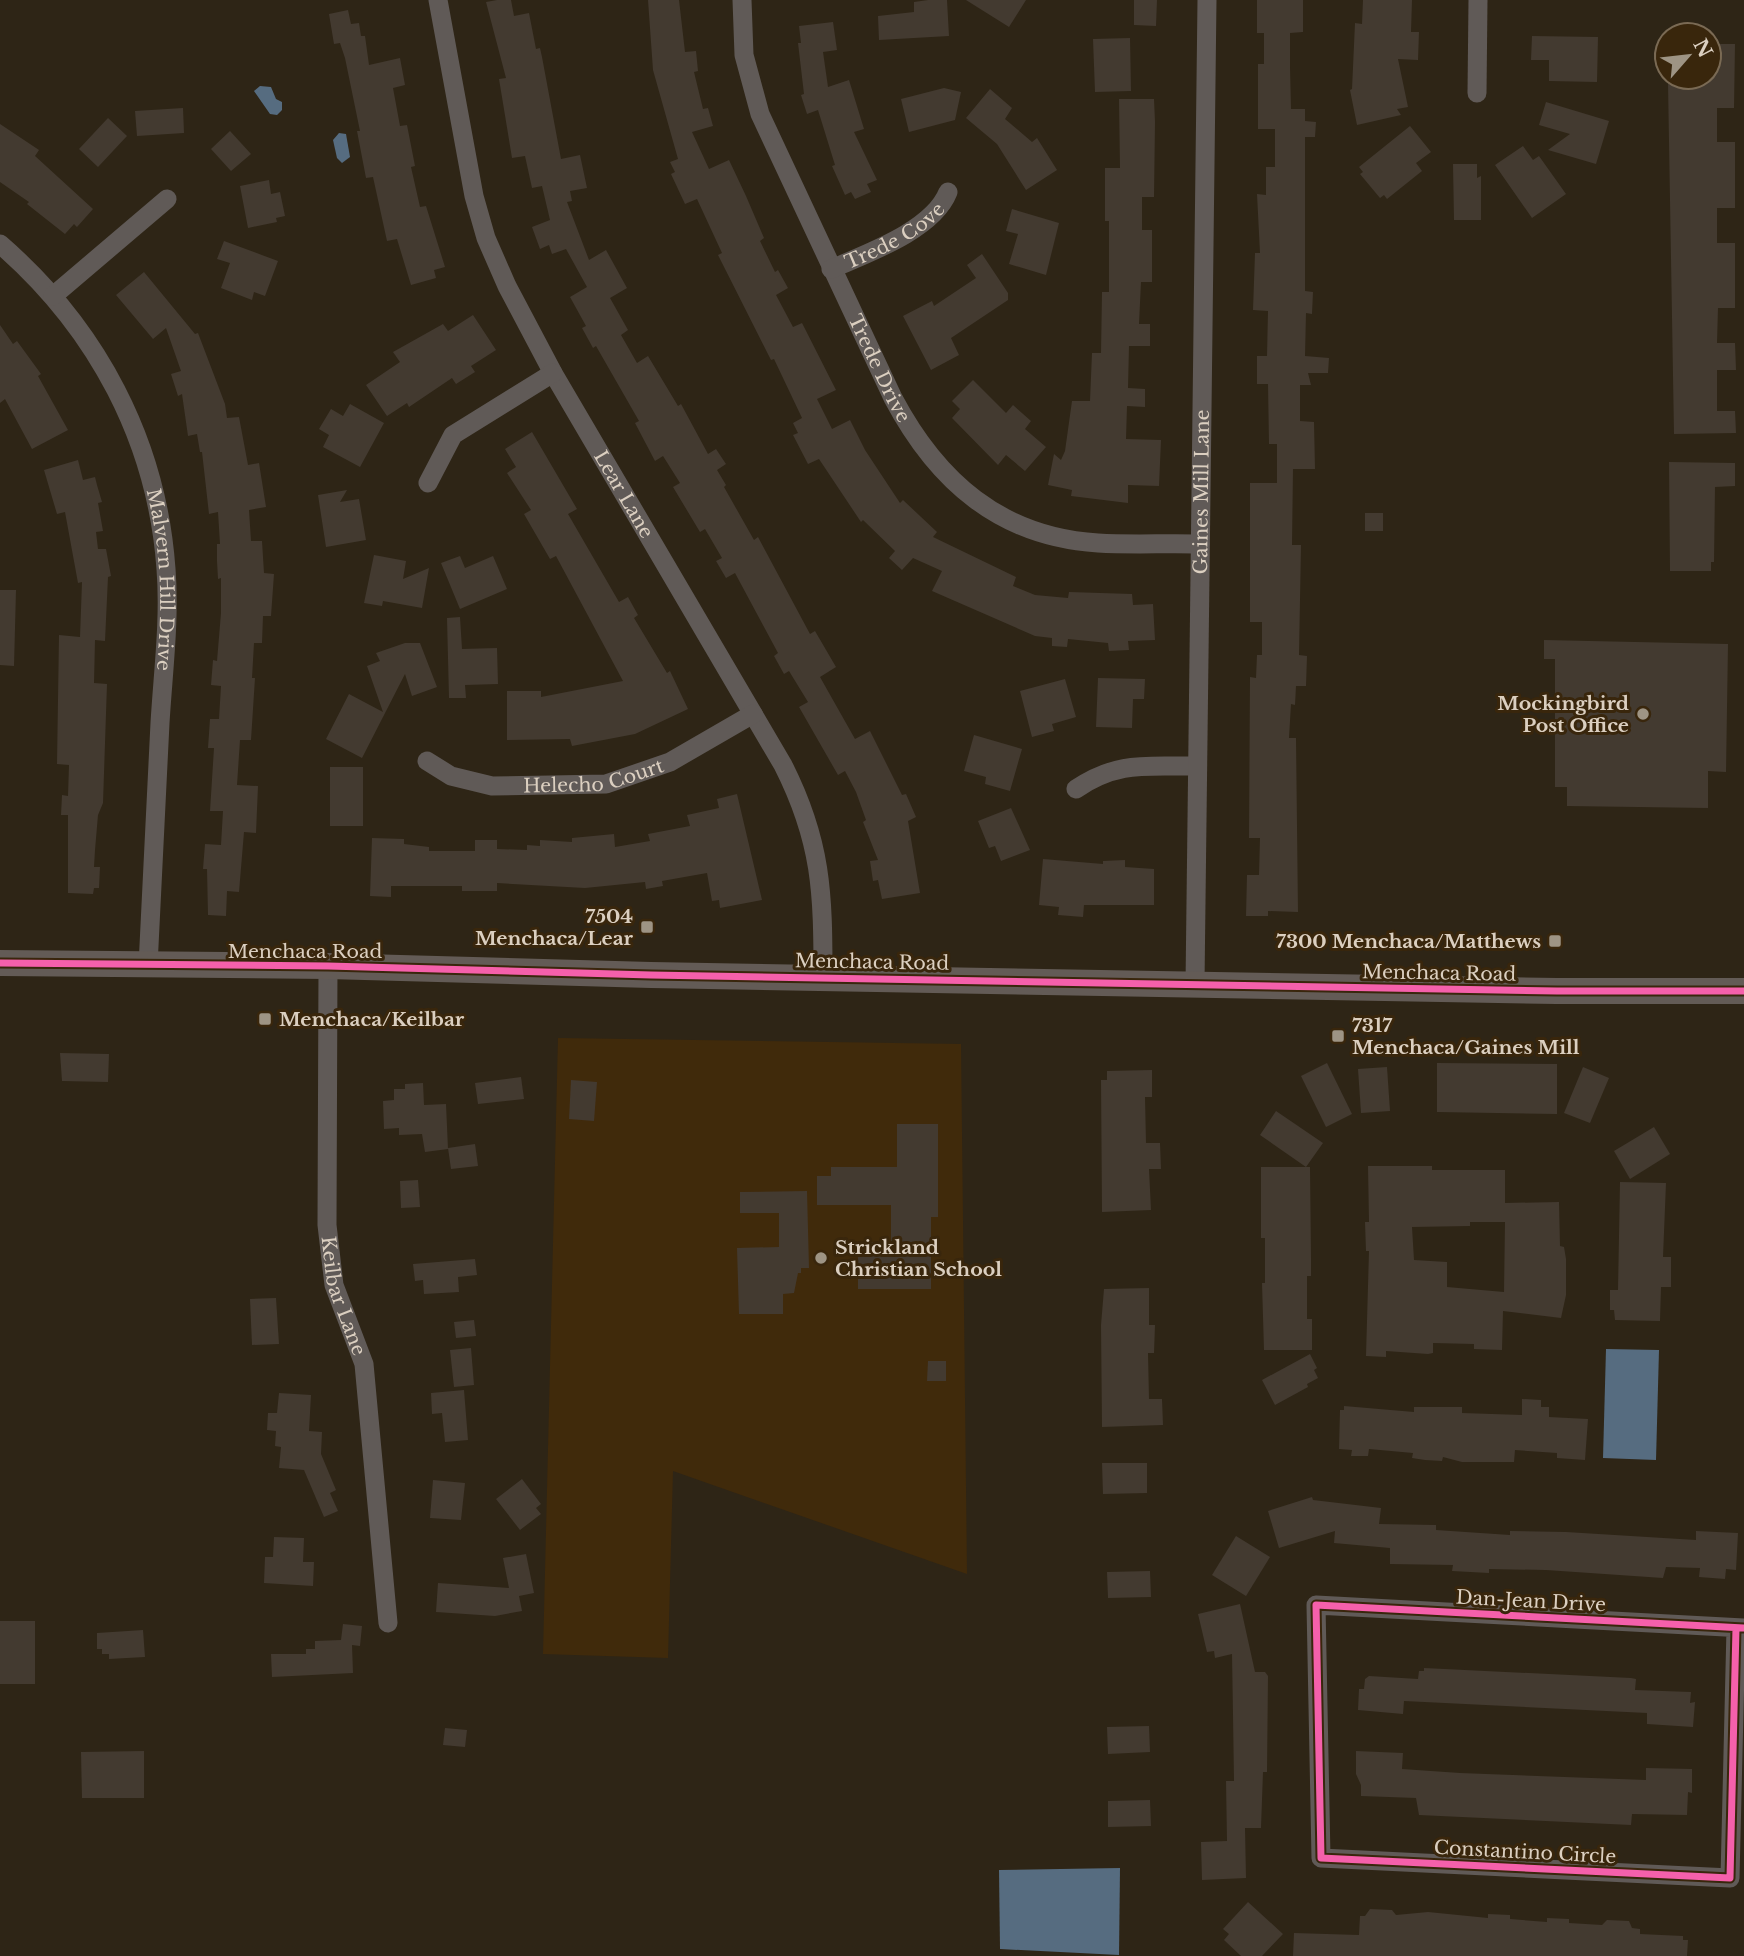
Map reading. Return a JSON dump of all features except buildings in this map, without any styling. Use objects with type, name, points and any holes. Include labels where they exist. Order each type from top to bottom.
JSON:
[{"type":"main road","name":"Menchaca Road","points":[[0,963],[328,966],[1195,984],[1744,991]]},
{"type":"street","name":"Lear Lane","points":[[438,0],[474,196],[486,238],[507,286],[553,373],[796,790],[812,834],[822,890],[823,977]]},
{"type":"street","name":"Trede Drive","points":[[742,0],[744,55],[751,89],[831,269],[913,435],[932,462],[958,487],[1006,518],[1059,538],[1097,543],[1200,544]]},
{"type":"street","name":"Gaines Mill Lane","points":[[1195,984],[1207,0]]},
{"type":"street","points":[[1477,93],[1478,0]]},
{"type":"street","name":"Trede Cove","points":[[831,269],[920,226],[943,203],[948,192]]},
{"type":"street","points":[[53,296],[167,199]]},
{"type":"street","name":"Malvern Hill Drive","points":[[0,244],[53,296],[85,335],[127,411],[155,489],[161,524],[167,599],[148,966]]},
{"type":"street","points":[[428,483],[453,435],[553,373]]},
{"type":"street","name":"Helecho Court","points":[[427,761],[451,776],[492,786],[606,784],[661,767],[753,715]]},
{"type":"street","points":[[1076,789],[1108,770],[1123,767],[1197,766]]},
{"type":"street","name":"Keilbar Lane","points":[[328,966],[327,1225],[330,1261],[334,1285],[364,1364],[388,1623]]},
{"type":"street","name":"Constantino Circle","points":[[1316,1605],[1321,1858],[1730,1878],[1740,1628]]},
{"type":"street","name":"Dan-Jean Drive","points":[[1316,1605],[1740,1628]]},
{"type":"shaded area","name":"Strickland Christian School","points":[[558,1038],[961,1044],[967,1574],[673,1471],[668,1658],[543,1654]]},
{"type":"water","points":[[260,86],[271,87],[276,99],[282,102],[282,110],[277,115],[270,114],[254,91]]},
{"type":"water","points":[[339,133],[346,134],[350,157],[342,163],[337,158],[333,140]]},
{"type":"water","points":[[1606,1349],[1659,1350],[1656,1460],[1603,1458]]},
{"type":"water","points":[[1120,1868],[1119,1955],[1000,1949],[999,1870]]},
{"type":"cycle path","points":[[0,963],[328,966],[651,975],[1557,991],[1744,991]]},
{"type":"cycle path","points":[[1736,1628],[1730,1878],[1321,1858],[1316,1605],[1744,1628]]},
{"type":"place","name":"Mockingbird Post Office","points":[[1643,714]]},
{"type":"place","name":"7504 Menchaca/Lear","points":[[647,927]]},
{"type":"place","name":"7300 Menchaca/Matthews","points":[[1555,941]]},
{"type":"place","name":"Menchaca/Keilbar","points":[[265,1019]]},
{"type":"place","name":"7317 Menchaca/Gaines Mill","points":[[1338,1036]]},
{"type":"place","name":"Strickland Christian School","points":[[821,1258]]}]
